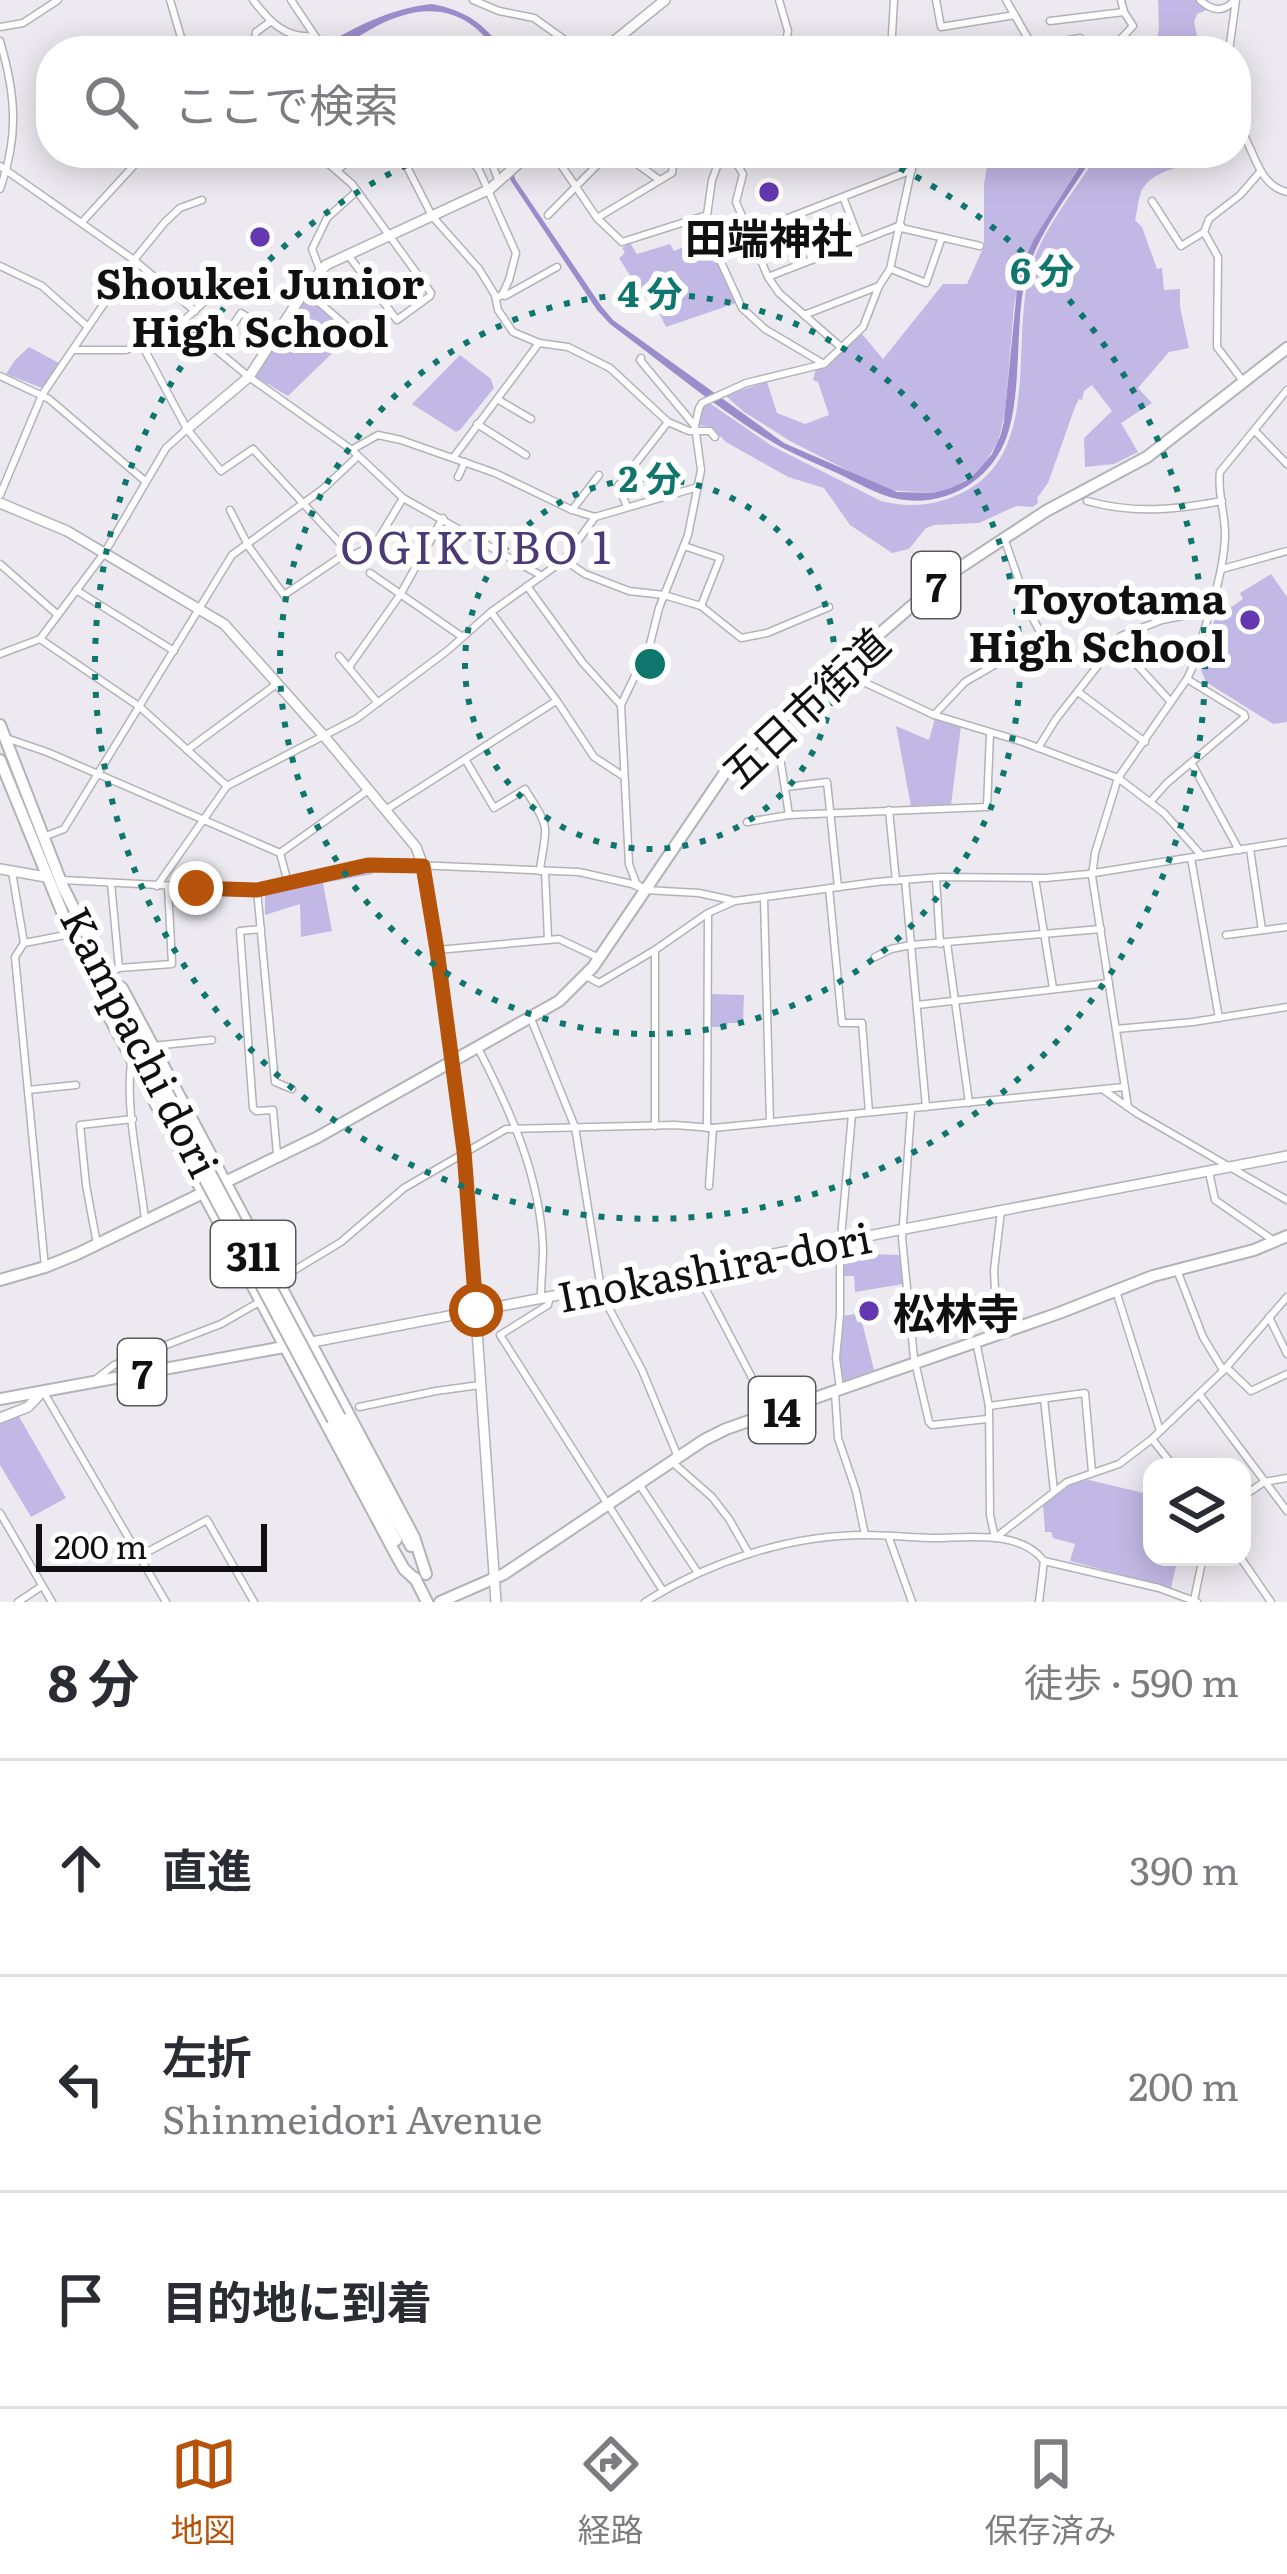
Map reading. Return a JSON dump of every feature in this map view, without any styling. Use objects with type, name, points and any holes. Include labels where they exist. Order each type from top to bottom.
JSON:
[{"type":"main road","name":"五日市街道","points":[[645,890],[741,754],[944,578],[1073,496],[1147,457],[1287,348]]},
{"type":"main road","name":"Kampachi dori","points":[[2,733],[43,837],[71,934],[109,977]]},
{"type":"main road","name":"Kampachi dori","points":[[0,760],[4,785],[109,977],[163,1094],[374,1498],[440,1602]]},
{"type":"main road","name":"7","points":[[0,1280],[45,1268],[225,1184],[531,1019],[586,976],[645,890]]},
{"type":"main road","points":[[109,977],[122,988],[414,1537],[421,1577]]},
{"type":"main road","points":[[109,977],[106,1011],[131,1062],[388,1540],[404,1568],[421,1577]]},
{"type":"main road","name":"Kampachi dori","points":[[163,1094],[368,1467],[421,1577],[427,1602]]},
{"type":"main road","name":"14","points":[[440,1602],[494,1579],[716,1434],[1154,1276],[1255,1250],[1287,1236]]},
{"type":"main road","name":"Inokashira-dori","points":[[0,1399],[284,1347]]},
{"type":"street","points":[[0,27],[22,23],[58,0]]},
{"type":"street","points":[[170,0],[181,36]]},
{"type":"street","points":[[253,0],[270,22],[291,35],[314,36]]},
{"type":"street","points":[[290,0],[314,36]]},
{"type":"street","points":[[473,0],[534,18],[559,36]]},
{"type":"street","points":[[779,0],[787,36]]},
{"type":"street","points":[[892,36],[893,0]]},
{"type":"street","points":[[936,0],[941,27],[1015,14]]},
{"type":"street","points":[[1006,0],[1027,36]]},
{"type":"street","points":[[1121,0],[1133,26],[1124,36]]},
{"type":"street","points":[[1200,0],[1214,10],[1235,0]]},
{"type":"street","points":[[1231,36],[1235,0]]},
{"type":"street","points":[[619,36],[657,2]]},
{"type":"street","points":[[1050,21],[1124,12]]},
{"type":"street","points":[[255,36],[270,22]]},
{"type":"street","points":[[0,41],[14,115],[14,138],[0,188]]},
{"type":"street","points":[[1251,147],[1260,172],[1274,189],[1287,193]]},
{"type":"street","points":[[4,167],[195,310]]},
{"type":"street","points":[[82,221],[131,168]]},
{"type":"street","points":[[408,168],[432,216],[499,297]]},
{"type":"street","points":[[477,168],[517,253],[498,310],[513,332],[539,343],[568,347],[610,368],[668,422],[715,436]]},
{"type":"street","points":[[495,168],[501,181]]},
{"type":"street","points":[[0,654],[40,639],[105,552],[166,448],[249,377],[320,270],[488,190],[515,168]]},
{"type":"street","points":[[563,168],[597,218],[622,242],[707,215]]},
{"type":"street","points":[[548,215],[594,168]]},
{"type":"street","points":[[643,168],[660,180]]},
{"type":"street","points":[[597,218],[672,173],[672,168]]},
{"type":"street","points":[[715,168],[707,215],[709,236],[742,308],[765,329],[824,364]]},
{"type":"street","points":[[738,168],[743,174],[736,202],[768,277],[842,348]]},
{"type":"street","points":[[338,169],[430,296],[397,320],[348,255]]},
{"type":"street","points":[[748,234],[912,170]]},
{"type":"street","points":[[645,890],[636,883],[629,864],[621,705],[650,644],[684,546],[701,470],[696,429],[699,408],[746,383],[824,364],[863,327],[890,269],[912,170]]},
{"type":"street","points":[[1152,201],[1181,246],[1204,232],[1209,218],[1260,172]]},
{"type":"street","points":[[320,270],[312,249],[327,218],[357,191]]},
{"type":"street","points":[[843,196],[860,241]]},
{"type":"street","points":[[202,200],[180,208],[134,260],[42,395],[0,499],[105,552],[235,633],[409,836],[423,866],[464,1151],[496,1602]]},
{"type":"street","points":[[794,215],[812,260]]},
{"type":"street","points":[[768,277],[901,226],[980,246]]},
{"type":"street","points":[[1204,232],[1218,257],[1217,346],[1243,381]]},
{"type":"street","points":[[890,269],[926,283],[942,237]]},
{"type":"street","points":[[0,266],[42,286],[88,327]]},
{"type":"street","points":[[499,297],[557,266]]},
{"type":"street","points":[[73,350],[126,350],[170,333],[204,302],[212,286]]},
{"type":"street","points":[[804,315],[879,286]]},
{"type":"street","points":[[305,290],[352,332]]},
{"type":"street","points":[[217,349],[241,313],[276,335]]},
{"type":"street","points":[[170,333],[201,337],[354,453],[403,497],[542,576]]},
{"type":"street","points":[[141,343],[188,428],[220,471],[254,449],[348,552],[354,555],[376,543],[403,497]]},
{"type":"street","points":[[453,458],[539,343]]},
{"type":"street","points":[[641,358],[696,429]]},
{"type":"street","points":[[0,376],[42,395],[146,481]]},
{"type":"street","points":[[1128,1107],[1092,873],[1095,853],[1118,778],[1187,680],[1222,569],[1225,534],[1220,472],[1287,390]]},
{"type":"street","points":[[497,399],[531,418]]},
{"type":"street","points":[[627,506],[618,486],[668,422]]},
{"type":"street","points":[[478,424],[526,455]]},
{"type":"street","points":[[1255,432],[1287,464]]},
{"type":"street","points":[[43,837],[64,830],[232,555],[342,474],[354,453],[378,435],[465,462],[595,517]]},
{"type":"street","points":[[458,477],[465,462]]},
{"type":"street","points":[[572,510],[599,475]]},
{"type":"street","points":[[157,886],[227,786],[378,703],[564,560],[595,517],[698,487]]},
{"type":"street","points":[[1087,501],[1158,511],[1222,501]]},
{"type":"street","points":[[230,510],[284,595],[348,552]]},
{"type":"street","points":[[350,667],[400,596],[443,518]]},
{"type":"street","points":[[934,715],[965,682],[1043,637],[1004,538]]},
{"type":"street","points":[[684,546],[720,558],[701,606]]},
{"type":"street","points":[[1222,569],[1287,551]]},
{"type":"street","points":[[564,560],[607,584],[701,606],[741,638],[767,633],[829,607]]},
{"type":"street","points":[[0,563],[58,615]]},
{"type":"street","points":[[370,573],[462,636]]},
{"type":"street","points":[[527,586],[621,705]]},
{"type":"street","points":[[76,590],[174,651]]},
{"type":"street","points":[[1038,748],[1121,636],[1162,620],[1208,611]]},
{"type":"street","points":[[491,613],[594,757],[623,776]]},
{"type":"street","points":[[40,639],[140,706],[227,786]]},
{"type":"street","points":[[1116,641],[1171,702]]},
{"type":"street","points":[[339,656],[378,703]]},
{"type":"street","points":[[838,670],[934,715],[1118,778],[1177,825],[1202,856]]},
{"type":"street","points":[[1150,802],[1245,717],[1187,680]]},
{"type":"street","points":[[187,750],[278,683]]},
{"type":"street","points":[[1078,692],[1144,742]]},
{"type":"street","points":[[387,809],[557,701]]},
{"type":"street","points":[[775,724],[789,815]]},
{"type":"street","points":[[2,733],[280,853]]},
{"type":"street","points":[[747,822],[789,815],[987,807],[990,733]]},
{"type":"street","points":[[465,759],[494,808],[525,789],[542,820],[548,939]]},
{"type":"street","points":[[1192,763],[1239,850]]},
{"type":"street","points":[[786,787],[827,782],[838,887]]},
{"type":"street","points":[[280,853],[369,789]]},
{"type":"street","points":[[889,810],[896,880]]},
{"type":"street","points":[[586,976],[598,983],[735,901],[896,880],[1092,873],[1287,842]]},
{"type":"street","points":[[1250,849],[1262,930]]},
{"type":"street","points":[[280,853],[288,883]]},
{"type":"street","points":[[1191,858],[1219,1018]]},
{"type":"street","points":[[24,943],[6,871],[111,883],[257,890],[368,865],[565,871],[645,890],[700,893],[735,901]]},
{"type":"street","points":[[936,878],[969,1103]]},
{"type":"street","points":[[1035,878],[1053,988]]},
{"type":"street","points":[[905,880],[926,1107]]},
{"type":"street","points":[[111,883],[109,977],[172,964],[168,886]]},
{"type":"street","points":[[829,888],[842,1023],[862,1023],[868,1112]]},
{"type":"street","points":[[257,890],[275,1082],[292,1089]]},
{"type":"street","points":[[764,898],[770,1122]]},
{"type":"street","points":[[708,913],[710,1186]]},
{"type":"street","points":[[1226,935],[1287,927]]},
{"type":"street","points":[[260,929],[239,931],[254,1108],[273,1110],[277,1158]]},
{"type":"street","points":[[875,957],[911,945],[1101,929]]},
{"type":"street","points":[[45,1268],[15,957],[24,943],[71,934]]},
{"type":"street","points":[[437,950],[560,939],[600,958]]},
{"type":"street","points":[[655,950],[655,1126]]},
{"type":"street","points":[[917,1005],[1109,983]]},
{"type":"street","points":[[1116,1029],[1287,1007]]},
{"type":"street","points":[[531,1019],[575,1127],[600,1287],[642,1370],[675,1460],[712,1497],[749,1554]]},
{"type":"street","points":[[152,1046],[212,1040]]},
{"type":"street","points":[[478,1048],[517,1127],[535,1186],[548,1305],[500,1335],[663,1591]]},
{"type":"street","points":[[131,1062],[145,1220]]},
{"type":"street","points":[[28,1090],[76,1085]]},
{"type":"street","points":[[280,1282],[341,1242],[404,1188],[506,1129],[710,1128],[1124,1087]]},
{"type":"street","points":[[1103,1089],[1287,1200]]},
{"type":"street","points":[[911,1110],[903,1229],[915,1363],[929,1422],[988,1419]]},
{"type":"street","points":[[852,1114],[841,1241],[838,1437],[866,1535]]},
{"type":"street","points":[[97,1244],[80,1125],[133,1119]]},
{"type":"street","name":"Inokashira-dori","points":[[284,1347],[1287,1156]]},
{"type":"street","points":[[1209,1172],[1215,1200],[1270,1238]]},
{"type":"street","points":[[997,1334],[994,1270],[1001,1210]]},
{"type":"street","points":[[695,1269],[771,1414]]},
{"type":"street","points":[[1177,1270],[1203,1336],[1225,1369],[1250,1391],[1287,1374]]},
{"type":"street","points":[[1116,1291],[1160,1431]]},
{"type":"street","points":[[995,1538],[1067,1482],[1118,1464],[1152,1438],[1225,1369],[1287,1297]]},
{"type":"street","points":[[93,1381],[114,1366],[220,1324],[261,1300]]},
{"type":"street","points":[[1269,1317],[1287,1354]]},
{"type":"street","points":[[976,1341],[989,1406],[990,1515],[995,1538]]},
{"type":"street","points":[[359,1407],[481,1385]]},
{"type":"street","points":[[0,1418],[28,1407],[43,1391],[166,1602]]},
{"type":"street","points":[[989,1406],[1085,1393],[1092,1473]]},
{"type":"street","points":[[1200,1395],[1287,1511]]},
{"type":"street","points":[[1044,1399],[1054,1491]]},
{"type":"street","points":[[1152,1438],[1167,1458]]},
{"type":"street","points":[[1251,1491],[1264,1482],[1287,1478]]},
{"type":"street","points":[[638,1484],[698,1573]]},
{"type":"street","points":[[0,1513],[52,1602]]},
{"type":"street","points":[[138,1557],[208,1520],[254,1602]]},
{"type":"street","points":[[645,1602],[698,1573],[749,1554],[812,1540],[866,1535],[995,1538],[1030,1546],[1044,1561],[1159,1588],[1195,1602],[1202,1566]]},
{"type":"street","points":[[890,1538],[912,1602]]},
{"type":"street","points":[[1039,1602],[1044,1561]]},
{"type":"street","points":[[1246,1566],[1271,1602]]},
{"type":"street","points":[[18,1602],[43,1586]]},
{"type":"shaded area","points":[[1158,0],[1199,0],[1209,9],[1197,14],[1197,36],[1157,36]]},
{"type":"shaded area","points":[[432,4],[454,10],[491,36],[484,36],[453,15],[421,12],[403,15],[360,36],[340,36],[401,10]]},
{"type":"shaded area","points":[[507,168],[512,168],[515,179],[613,320],[784,443],[897,492],[933,493],[969,479],[992,454],[1000,437],[1022,264],[1079,168],[1085,168],[1042,236],[1027,272],[1014,402],[1000,452],[965,488],[916,501],[876,492],[781,447],[610,324],[511,181]]},
{"type":"shaded area","points":[[987,168],[1078,168],[1024,257],[1014,306],[1005,414],[998,442],[969,478],[933,493],[886,490],[790,441],[725,395],[767,382],[777,413],[805,424],[829,415],[818,382],[813,380],[816,369],[862,334],[883,359],[943,284],[967,284],[984,246]]},
{"type":"shaded area","points":[[1089,168],[1177,168],[1154,177],[1143,188],[1135,220],[1157,269],[1162,268],[1164,290],[1180,289],[1189,348],[1169,352],[1138,388],[1152,403],[1121,423],[1138,452],[1114,464],[1085,467],[1084,438],[1112,411],[1092,385],[1075,407],[1038,503],[1016,506],[979,523],[934,525],[909,549],[892,553],[850,525],[824,488],[788,477],[726,442],[711,427],[699,425],[700,413],[711,404],[772,446],[881,501],[922,504],[962,493],[988,474],[1005,450],[1019,391],[1032,264]]},
{"type":"shaded area","points":[[707,237],[736,303],[666,327],[651,296],[636,302],[629,295],[638,288],[619,258],[625,253],[622,248],[630,243],[637,254],[670,244],[674,251]]},
{"type":"shaded area","points":[[307,294],[352,334],[288,396],[256,377]]},
{"type":"shaded area","points":[[29,347],[59,363],[42,388],[6,374]]},
{"type":"shaded area","points":[[460,355],[491,379],[494,388],[456,432],[412,404]]},
{"type":"shaded area","name":"Toyotama High School","points":[[1271,574],[1287,597],[1287,722],[1273,724],[1206,682],[1201,670],[1215,618],[1243,599],[1240,593]]},
{"type":"shaded area","points":[[935,718],[961,726],[951,805],[911,806],[896,726],[929,740]]},
{"type":"shaded area","points":[[372,870],[373,874],[323,883],[332,931],[301,937],[300,904],[265,915],[265,894]]},
{"type":"shaded area","points":[[710,994],[744,995],[743,1023],[711,1027]]},
{"type":"shaded area","points":[[844,1253],[900,1255],[903,1284],[855,1292],[854,1276],[844,1276]]},
{"type":"shaded area","points":[[855,1314],[857,1322],[862,1322],[874,1370],[842,1381],[843,1316]]},
{"type":"shaded area","points":[[18,1415],[66,1498],[31,1517],[0,1465],[0,1423]]},
{"type":"shaded area","points":[[1089,1480],[1143,1493],[1143,1566],[1176,1566],[1171,1588],[1070,1561],[1075,1544],[1045,1532],[1043,1505],[1073,1483]]},
{"type":"place","name":"田端神社","points":[[769,192]]},
{"type":"place","name":"Shoukei Junior High School","points":[[260,237]]},
{"type":"place","name":"Toyotama High School","points":[[1250,620]]},
{"type":"place","name":"松林寺","points":[[869,1311]]},
{"type":"district","name":"OGIKUBO 1","points":[[477,544]]},
{"type":"route","points":[[196,888],[257,890],[346,868],[423,866],[464,1151],[476,1310]]}]
